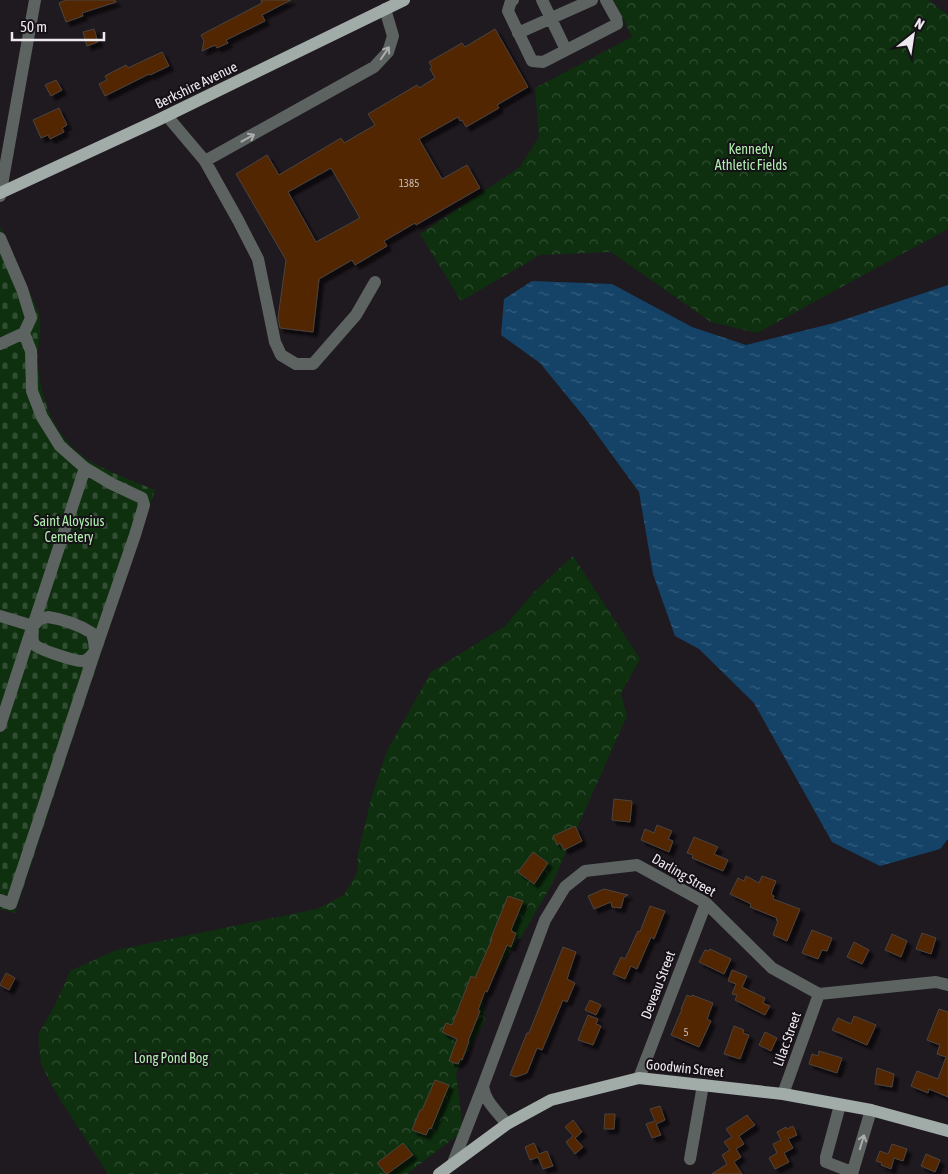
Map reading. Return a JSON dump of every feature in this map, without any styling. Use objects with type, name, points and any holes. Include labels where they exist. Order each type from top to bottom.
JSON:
[{"type":"main road","name":"Berkshire Avenue","points":[[0,194],[168,116],[404,0]]},
{"type":"main road","name":"Goodwin Street","points":[[439,1174],[507,1124],[551,1100],[639,1078],[783,1094],[871,1110],[948,1131]]},
{"type":"street","points":[[0,194],[35,0]]},
{"type":"street","points":[[513,0],[508,11],[518,33],[532,61],[543,62],[617,24],[616,18],[606,0]]},
{"type":"street","points":[[542,0],[566,50]]},
{"type":"street","points":[[518,33],[592,0]]},
{"type":"street","points":[[205,161],[374,67],[388,52],[393,36],[385,9]]},
{"type":"street","points":[[168,116],[205,161],[258,259],[275,342],[281,355],[296,364],[313,364],[356,315],[375,282]]},
{"type":"street","points":[[0,238],[22,289],[31,318],[24,333],[0,344]]},
{"type":"street","points":[[0,900],[11,904],[144,505],[142,498],[112,484],[85,468],[60,446],[42,417],[32,391],[30,351],[24,333]]},
{"type":"street","points":[[0,726],[85,468]]},
{"type":"street","points":[[0,616],[33,626]]},
{"type":"street","points":[[48,617],[86,629],[92,633],[95,651],[88,660],[83,661],[74,660],[42,649],[36,646],[32,640],[33,626],[40,619],[48,617]]},
{"type":"street","name":"Darling Street","points":[[453,1163],[545,920],[564,887],[584,871],[637,865],[706,903],[772,968],[819,994]]},
{"type":"street","name":"Deveau Street","points":[[639,1078],[706,903]]},
{"type":"street","points":[[819,994],[936,982],[948,985]]},
{"type":"street","name":"Lilac Street","points":[[783,1094],[819,994]]},
{"type":"street","points":[[690,1159],[703,1085]]},
{"type":"street","points":[[483,1086],[484,1094],[489,1104],[507,1124]]},
{"type":"street","points":[[840,1105],[826,1162],[852,1173],[871,1110]]},
{"type":"green space","name":"Kennedy Athletic Fields","points":[[614,0],[928,0],[948,15],[948,229],[757,333],[711,322],[611,252],[540,255],[461,301],[420,234],[520,167],[539,137],[535,88],[632,37]]},
{"type":"green space","name":"Saint Aloysius Cemetery","points":[[0,226],[39,313],[38,360],[40,382],[55,425],[85,458],[155,490],[15,913],[0,909]]},
{"type":"green space","name":"Long Pond Bog","points":[[573,556],[640,659],[621,693],[627,716],[552,884],[520,939],[483,989],[485,1021],[456,1072],[463,1131],[407,1174],[108,1174],[56,1093],[41,1064],[38,1035],[56,1003],[70,971],[116,950],[317,909],[344,895],[357,873],[358,853],[372,795],[387,751],[431,672],[505,626],[534,592]]},
{"type":"water","points":[[532,281],[612,284],[692,327],[746,345],[834,323],[948,285],[948,839],[940,849],[880,866],[832,842],[754,703],[699,649],[675,636],[653,574],[639,492],[585,418],[540,363],[501,335],[504,299]]},
{"type":"building","points":[[66,0],[115,0],[116,2],[82,13],[83,16],[66,22],[59,3]]},
{"type":"building","points":[[261,0],[291,0],[262,15],[265,21],[226,40],[228,43],[217,48],[215,45],[202,51],[204,41],[201,35],[262,3]]},
{"type":"building","points":[[94,29],[98,42],[87,46],[83,32]]},
{"type":"building","points":[[495,29],[528,87],[497,105],[499,108],[466,127],[458,117],[419,139],[442,179],[467,165],[480,188],[384,241],[387,246],[355,265],[352,260],[319,279],[313,332],[280,328],[278,318],[286,260],[236,174],[267,155],[279,175],[341,138],[344,143],[375,125],[368,114],[417,85],[419,88],[435,78],[430,69],[432,68],[429,62],[462,43],[465,47]],"holes":[[[331,168],[360,218],[316,242],[288,192]]]},
{"type":"building","points":[[162,52],[169,66],[105,96],[99,84],[107,80],[105,76],[126,65],[128,68]]},
{"type":"building","points":[[56,80],[62,90],[51,96],[45,85]]},
{"type":"building","points":[[59,108],[67,125],[62,128],[64,132],[50,139],[48,135],[41,138],[33,120]]},
{"type":"building","points":[[614,799],[632,801],[630,822],[612,820]]},
{"type":"building","points":[[657,825],[672,831],[668,839],[673,841],[669,852],[641,840],[645,829],[654,833]]},
{"type":"building","points":[[575,826],[582,841],[564,850],[560,843],[557,845],[553,836]]},
{"type":"building","points":[[694,837],[718,847],[714,854],[728,860],[723,871],[692,858],[693,855],[687,853]]},
{"type":"building","points":[[533,852],[548,863],[534,884],[518,872]]},
{"type":"building","points":[[746,876],[759,883],[762,876],[776,881],[771,894],[774,896],[773,899],[800,909],[787,941],[773,935],[778,921],[776,920],[777,918],[750,907],[751,904],[730,894],[738,878],[744,881]]},
{"type":"building","points":[[604,889],[628,895],[624,897],[621,908],[612,907],[611,902],[594,909],[588,896]]},
{"type":"building","points":[[508,896],[523,901],[511,930],[516,933],[511,947],[507,945],[487,992],[485,991],[478,1010],[480,1011],[462,1060],[460,1059],[458,1064],[449,1061],[457,1039],[442,1032],[446,1023],[452,1025],[471,976],[475,978]]},
{"type":"building","points":[[650,906],[665,911],[654,939],[651,937],[637,969],[631,966],[625,979],[613,974],[621,957],[625,959],[638,931],[640,932]]},
{"type":"building","points":[[812,930],[832,938],[827,951],[822,950],[818,959],[802,953]]},
{"type":"building","points":[[922,933],[936,938],[931,954],[916,949]]},
{"type":"building","points":[[892,934],[907,941],[901,957],[885,950]]},
{"type":"building","points":[[854,942],[869,950],[862,964],[847,957]]},
{"type":"building","points":[[563,947],[576,952],[567,979],[575,983],[567,1002],[563,1000],[542,1050],[537,1048],[527,1073],[516,1077],[510,1075],[527,1033],[529,1033]]},
{"type":"building","points":[[710,949],[731,959],[724,974],[699,962],[705,950],[709,951]]},
{"type":"building","points":[[732,970],[747,976],[742,987],[765,998],[763,1003],[770,1006],[765,1015],[735,1000],[737,995],[732,994],[736,984],[728,981]]},
{"type":"building","points":[[6,973],[15,978],[9,990],[0,985]]},
{"type":"building","points":[[687,995],[713,1003],[707,1019],[711,1021],[699,1047],[671,1035]]},
{"type":"building","points":[[590,1000],[601,1005],[596,1015],[585,1010]]},
{"type":"building","points":[[939,1009],[948,1012],[948,1097],[929,1089],[928,1093],[911,1086],[917,1071],[938,1079],[946,1057],[937,1054],[940,1045],[927,1040]]},
{"type":"building","points":[[588,1015],[598,1019],[596,1024],[601,1026],[593,1045],[578,1040]]},
{"type":"building","points":[[854,1016],[876,1025],[867,1045],[832,1030],[838,1018],[851,1024]]},
{"type":"building","points":[[734,1026],[744,1030],[743,1033],[749,1035],[740,1059],[724,1054]]},
{"type":"building","points":[[765,1032],[777,1038],[771,1051],[759,1045]]},
{"type":"building","points":[[819,1051],[842,1058],[837,1073],[809,1064],[812,1054],[818,1056]]},
{"type":"building","points":[[877,1068],[894,1074],[892,1087],[875,1084]]},
{"type":"building","points":[[435,1080],[449,1085],[431,1129],[429,1128],[426,1135],[412,1130]]},
{"type":"building","points":[[660,1106],[665,1120],[656,1124],[661,1135],[652,1138],[646,1124],[655,1121],[650,1109]]},
{"type":"building","points":[[605,1114],[615,1114],[614,1129],[604,1129]]},
{"type":"building","points":[[747,1115],[755,1125],[739,1136],[744,1144],[736,1149],[741,1157],[734,1162],[742,1174],[712,1174],[727,1164],[722,1155],[730,1150],[724,1142],[732,1137],[726,1129]]},
{"type":"building","points":[[573,1120],[582,1132],[575,1138],[583,1147],[575,1154],[566,1142],[573,1136],[565,1127]]},
{"type":"building","points":[[793,1126],[797,1135],[788,1139],[793,1148],[784,1153],[789,1162],[775,1169],[769,1158],[777,1153],[773,1144],[781,1140],[777,1132],[786,1127],[787,1129]]},
{"type":"building","points":[[403,1143],[413,1155],[386,1174],[377,1163]]},
{"type":"building","points":[[534,1143],[539,1154],[547,1151],[553,1166],[543,1169],[538,1157],[530,1160],[525,1147]]},
{"type":"building","points":[[892,1144],[907,1149],[903,1161],[894,1158],[891,1169],[876,1161],[880,1151],[888,1154]]},
{"type":"building","points":[[926,1154],[940,1160],[935,1172],[921,1166]]}]
